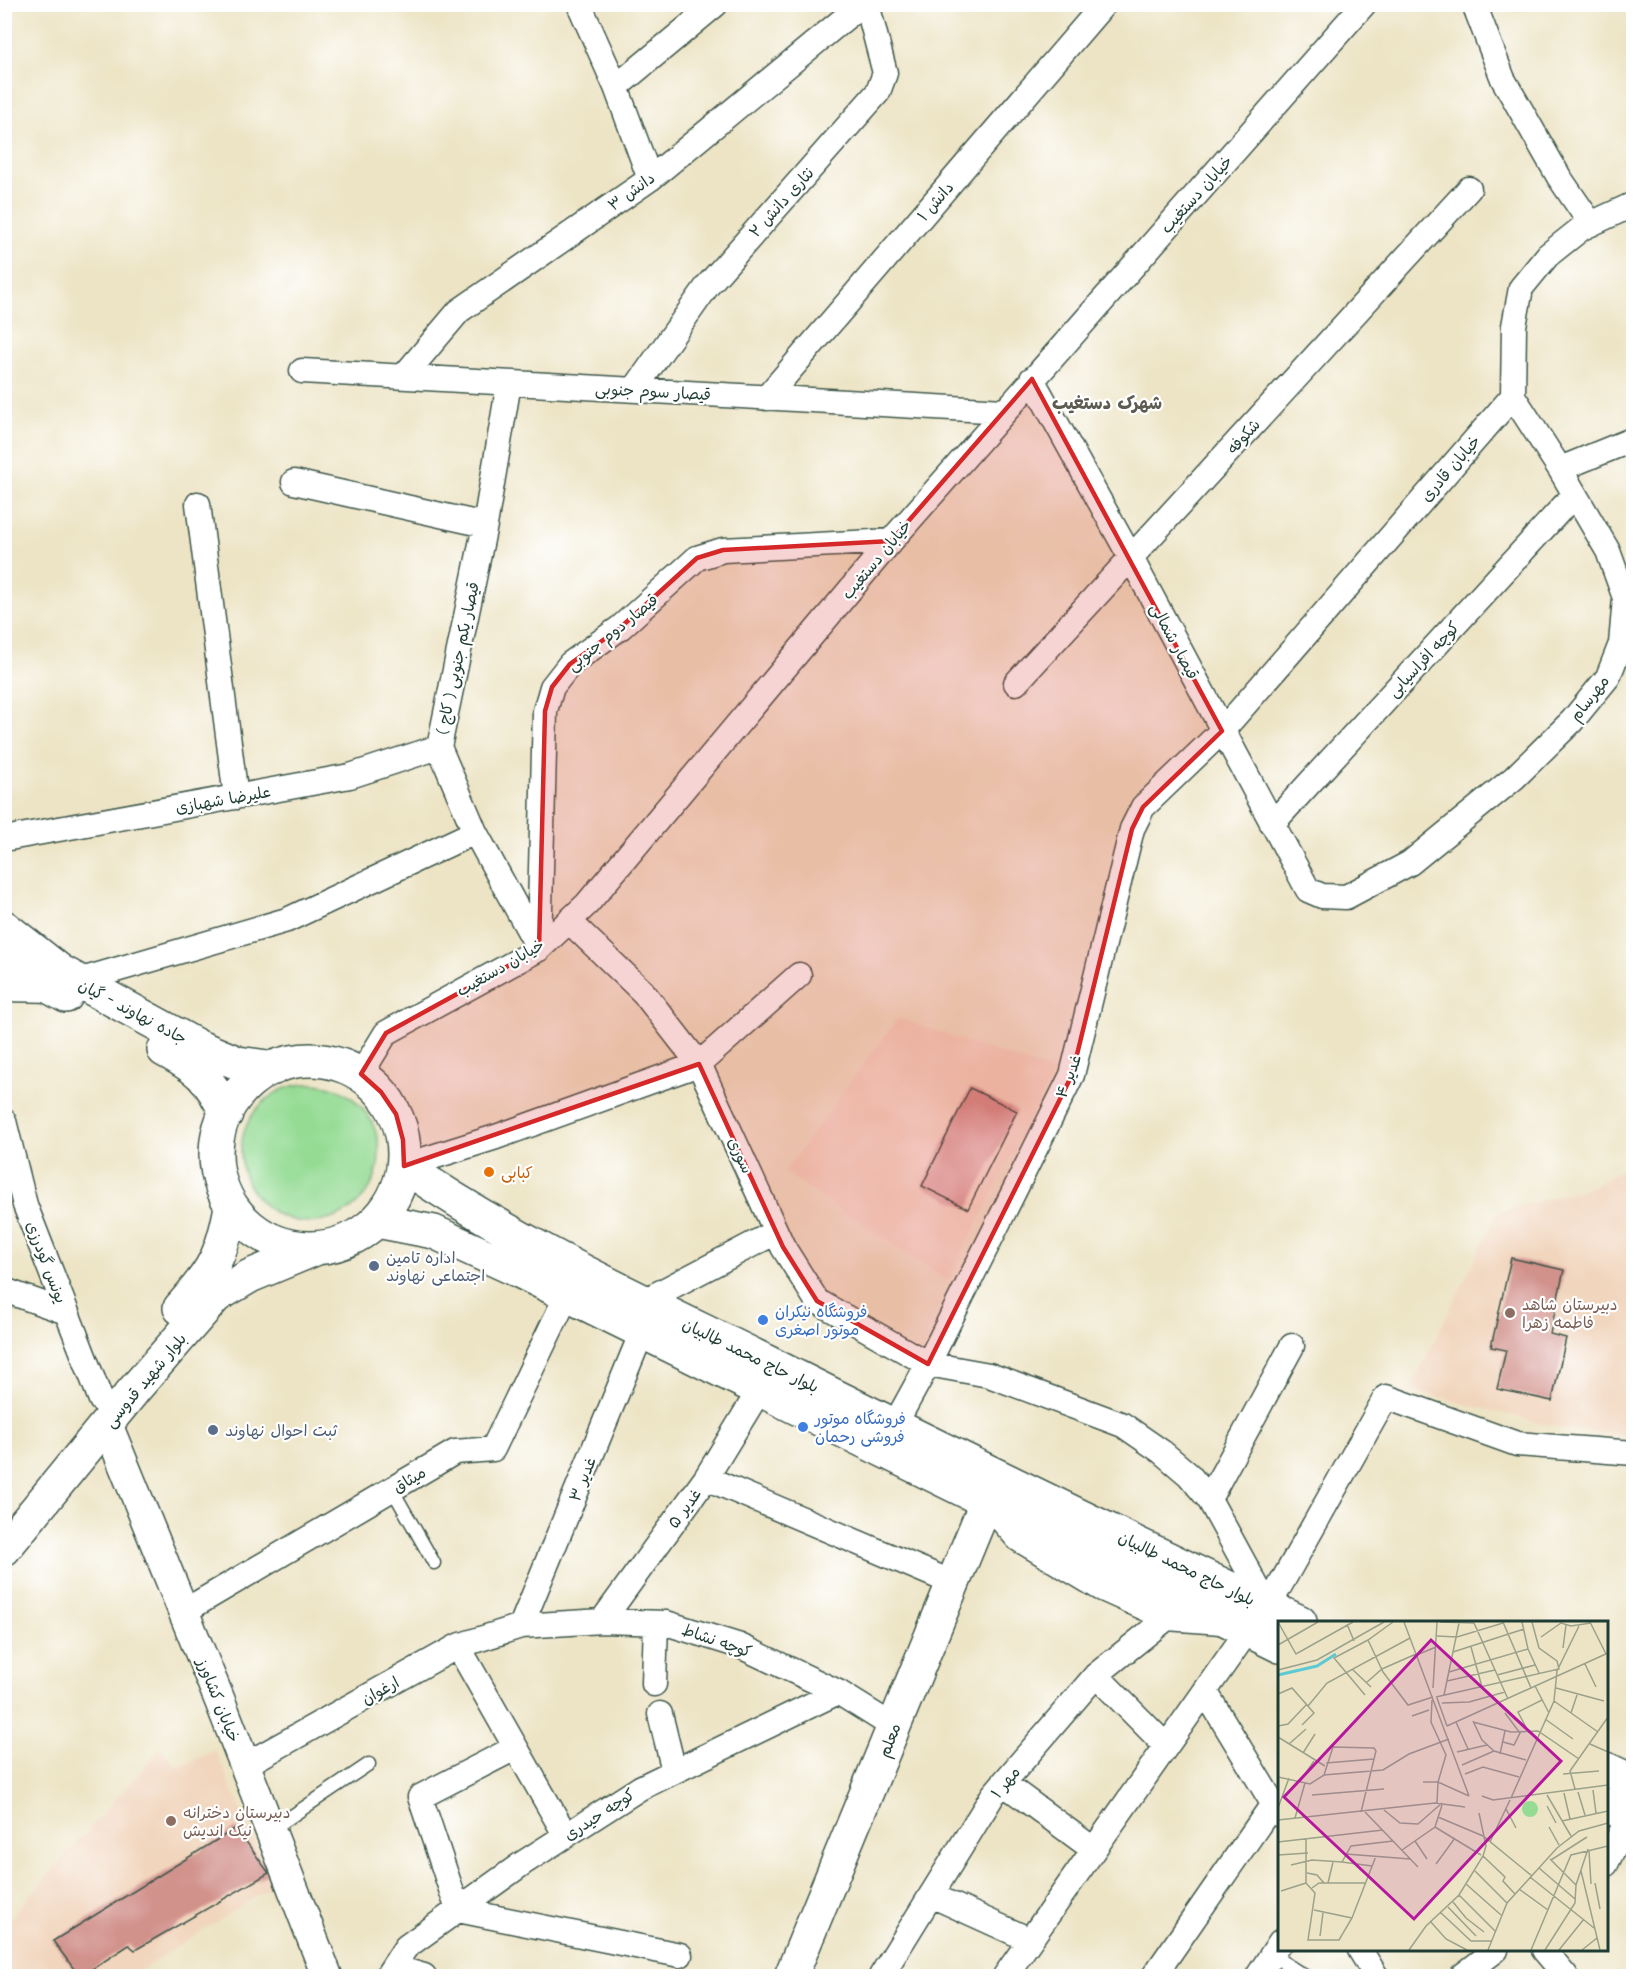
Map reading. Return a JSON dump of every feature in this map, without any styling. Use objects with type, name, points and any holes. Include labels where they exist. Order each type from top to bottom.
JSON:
[{"type":"main road","name":"جاده نهاوند - گیان","points":[[4,927],[60,971],[67,986],[201,1073],[211,1084],[225,1114]]},
{"type":"main road","name":"جاده نهاوند - گیان","points":[[4,962],[67,986],[217,1055],[238,1063],[274,1068]]},
{"type":"main road","points":[[313,1060],[338,1064],[361,1074],[381,1092],[396,1114],[403,1140],[404,1166],[399,1186],[390,1205],[377,1221],[359,1235],[338,1245],[315,1249],[283,1245],[254,1231],[231,1207],[220,1184],[215,1157],[219,1131],[225,1114],[245,1086],[274,1068],[289,1062],[313,1060]]},
{"type":"main road","name":"بلوار حاج محمد طالبیان","points":[[404,1166],[452,1200],[527,1243],[759,1391],[986,1503],[1250,1620],[1278,1622]]},
{"type":"main road","name":"بلوار شهید قدوسی","points":[[4,1549],[215,1266],[225,1240],[231,1207]]},
{"type":"main road","name":"بلوار حاج محمد طالبیان","points":[[377,1221],[434,1232],[567,1295],[643,1317],[894,1426],[1250,1620],[1278,1644]]},
{"type":"main road","name":"بلوار شهید قدوسی","points":[[4,1514],[216,1296],[250,1276],[315,1249]]},
{"type":"main road","name":"معلم","points":[[791,1977],[986,1503]]},
{"type":"main road","points":[[1608,1771],[1634,1782]]},
{"type":"street","points":[[579,4],[616,87],[650,179]]},
{"type":"street","points":[[616,87],[716,4]]},
{"type":"street","name":"دانش ۳","points":[[403,377],[459,311],[650,179],[862,4]]},
{"type":"street","name":"نثاری دانش ۲","points":[[634,390],[708,285],[878,92],[885,73],[867,4]]},
{"type":"street","name":"دانش ۱","points":[[766,398],[1104,4]]},
{"type":"street","name":"خیابان دستغیب","points":[[361,1074],[386,1033],[539,949],[587,904],[891,541],[1364,4]]},
{"type":"street","points":[[1474,4],[1503,79],[1559,177],[1591,224]]},
{"type":"street","name":"شکوفه","points":[[1016,683],[1469,189]]},
{"type":"street","points":[[1513,396],[1514,326],[1521,288],[1548,255],[1582,228],[1632,213]]},
{"type":"street","name":"قیصار سوم جنوبی","points":[[302,371],[1004,411]]},
{"type":"street","name":"قیصار شمالی","points":[[1032,379],[1131,558],[1308,890],[1322,896]]},
{"type":"street","name":"قیصار یکم جنوبی ( کاج )","points":[[509,383],[485,525],[439,747],[476,832],[539,949]]},
{"type":"street","name":"مهرسام","points":[[1322,896],[1346,897],[1410,863],[1459,826],[1515,778],[1572,721],[1608,677],[1621,644],[1625,598],[1608,551],[1560,469],[1513,396]]},
{"type":"street","name":"خیابان قادری","points":[[1222,731],[1513,396]]},
{"type":"street","points":[[1560,469],[1634,439]]},
{"type":"street","points":[[294,482],[485,525]]},
{"type":"street","name":"کوچه افراسیابی","points":[[1272,824],[1574,495]]},
{"type":"street","points":[[198,504],[236,797]]},
{"type":"street","name":"قیصار دوم جنوبی","points":[[539,949],[545,711],[552,687],[570,664],[621,627],[697,558],[723,550],[891,541]]},
{"type":"street","name":"غدیر ۴","points":[[894,1426],[928,1364],[1072,1075],[1132,829],[1143,807],[1222,731]]},
{"type":"street","name":"علیرضا شهبازی","points":[[4,839],[350,776],[439,747]]},
{"type":"street","points":[[4,989],[67,986],[287,920],[476,832]]},
{"type":"street","name":"سوری","points":[[569,921],[643,992],[699,1064],[776,1232],[817,1301],[928,1364],[989,1375],[1123,1425],[1162,1452],[1189,1475],[1209,1499],[1250,1620]]},
{"type":"street","points":[[404,1166],[507,1133],[699,1064],[799,975]]},
{"type":"street","name":"یونس گودرزی","points":[[4,1121],[9,1161],[104,1412]]},
{"type":"street","points":[[643,1317],[776,1232]]},
{"type":"street","points":[[4,1290],[66,1312]]},
{"type":"street","name":"میثاق","points":[[183,1612],[455,1452],[493,1449],[567,1295]]},
{"type":"street","name":"غدیر ۳","points":[[521,1626],[643,1317]]},
{"type":"street","points":[[1209,1499],[1292,1346]]},
{"type":"street","name":"غدیر ۵","points":[[602,1621],[706,1478],[759,1391]]},
{"type":"street","points":[[1005,1977],[1205,1691],[1386,1397],[1517,1444],[1634,1453]]},
{"type":"street","name":"خیابان کشاورز","points":[[104,1412],[327,1977]]},
{"type":"street","points":[[706,1478],[953,1583]]},
{"type":"street","points":[[986,1503],[1018,1539],[1100,1588],[1167,1618],[1250,1620]]},
{"type":"street","name":"مهر ۱","points":[[881,1977],[931,1894],[1003,1784],[1096,1675],[1167,1618]]},
{"type":"street","name":"کوچه نشاط","points":[[521,1626],[602,1621],[666,1623],[740,1646],[838,1692],[894,1727]]},
{"type":"street","points":[[654,1684],[656,1623]]},
{"type":"street","name":"ارغوان","points":[[245,1766],[458,1646],[521,1626]]},
{"type":"street","points":[[458,1646],[566,1836]]},
{"type":"street","points":[[1096,1675],[1166,1746]]},
{"type":"street","points":[[1154,1977],[1276,1810],[1205,1691]]},
{"type":"street","name":"کوچه حیدری","points":[[390,1972],[406,1947],[566,1836],[640,1788],[838,1692]]},
{"type":"street","points":[[660,1714],[674,1771]]},
{"type":"street","points":[[515,1748],[420,1797],[458,1910],[680,1955]]},
{"type":"street","points":[[1003,1784],[1093,1849]]},
{"type":"street","points":[[1608,1858],[1623,1813]]},
{"type":"street","points":[[931,1894],[1030,1940]]},
{"type":"street","points":[[1258,1977],[1276,1948]]},
{"type":"street","points":[[1361,1951],[1376,1977]]},
{"type":"street","points":[[1462,1977],[1495,1951]]},
{"type":"street","points":[[390,1972],[424,1977]]},
{"type":"lane","points":[[392,1489],[434,1563]]},
{"type":"lane","points":[[270,1830],[369,1764]]},
{"type":"lane","points":[[1279,1951],[1305,1977]]},
{"type":"highlighted area","points":[[1032,379],[1222,731],[1143,807],[1132,829],[1072,1075],[928,1364],[817,1301],[783,1247],[699,1064],[404,1166],[403,1140],[396,1114],[381,1092],[361,1074],[386,1033],[539,949],[545,711],[552,687],[570,664],[621,627],[697,558],[723,550],[891,541]]},
{"type":"shaded area","points":[[898,1018],[1054,1072],[948,1281],[784,1172]]},
{"type":"shaded area","name":"دبیرستان شاهد فاطمه زهرا","points":[[1633,1162],[1633,1437],[1561,1428],[1410,1390],[1498,1212],[1594,1186]]},
{"type":"shaded area","name":"دبیرستان دخترانه نیک اندیش","points":[[160,1749],[178,1768],[215,1750],[274,1885],[131,1976],[25,1976],[5,1970],[4,1925]]},
{"type":"green space","points":[[310,1084],[336,1090],[359,1104],[373,1127],[379,1153],[373,1179],[359,1202],[336,1216],[310,1222],[284,1216],[261,1202],[247,1179],[241,1153],[247,1127],[261,1104],[284,1090]]},
{"type":"building","points":[[970,1088],[1017,1111],[968,1209],[922,1186]]},
{"type":"building","points":[[1511,1258],[1564,1270],[1550,1334],[1566,1338],[1552,1401],[1497,1389],[1506,1350],[1491,1347]]},
{"type":"building","points":[[236,1828],[269,1873],[135,1950],[129,1945],[80,1977],[53,1941]]},
{"type":"place","name":"کبابی","points":[[489,1172]]},
{"type":"place","name":"اداره تامین اجتماعی نهاوند","points":[[374,1266]]},
{"type":"place","name":"دبیرستان شاهد فاطمه زهرا","points":[[1510,1313]]},
{"type":"place","name":"فروشگاه نیکران موتور اصغری","points":[[763,1320]]},
{"type":"place","name":"فروشگاه موتور فروشی رحمان","points":[[803,1427]]},
{"type":"place","name":"ثبت احوال نهاوند","points":[[213,1430]]},
{"type":"place","name":"دبیرستان دخترانه نیک اندیش","points":[[171,1821]]},
{"type":"district","name":"شهرک دستغیب","points":[[1107,403]]}]
